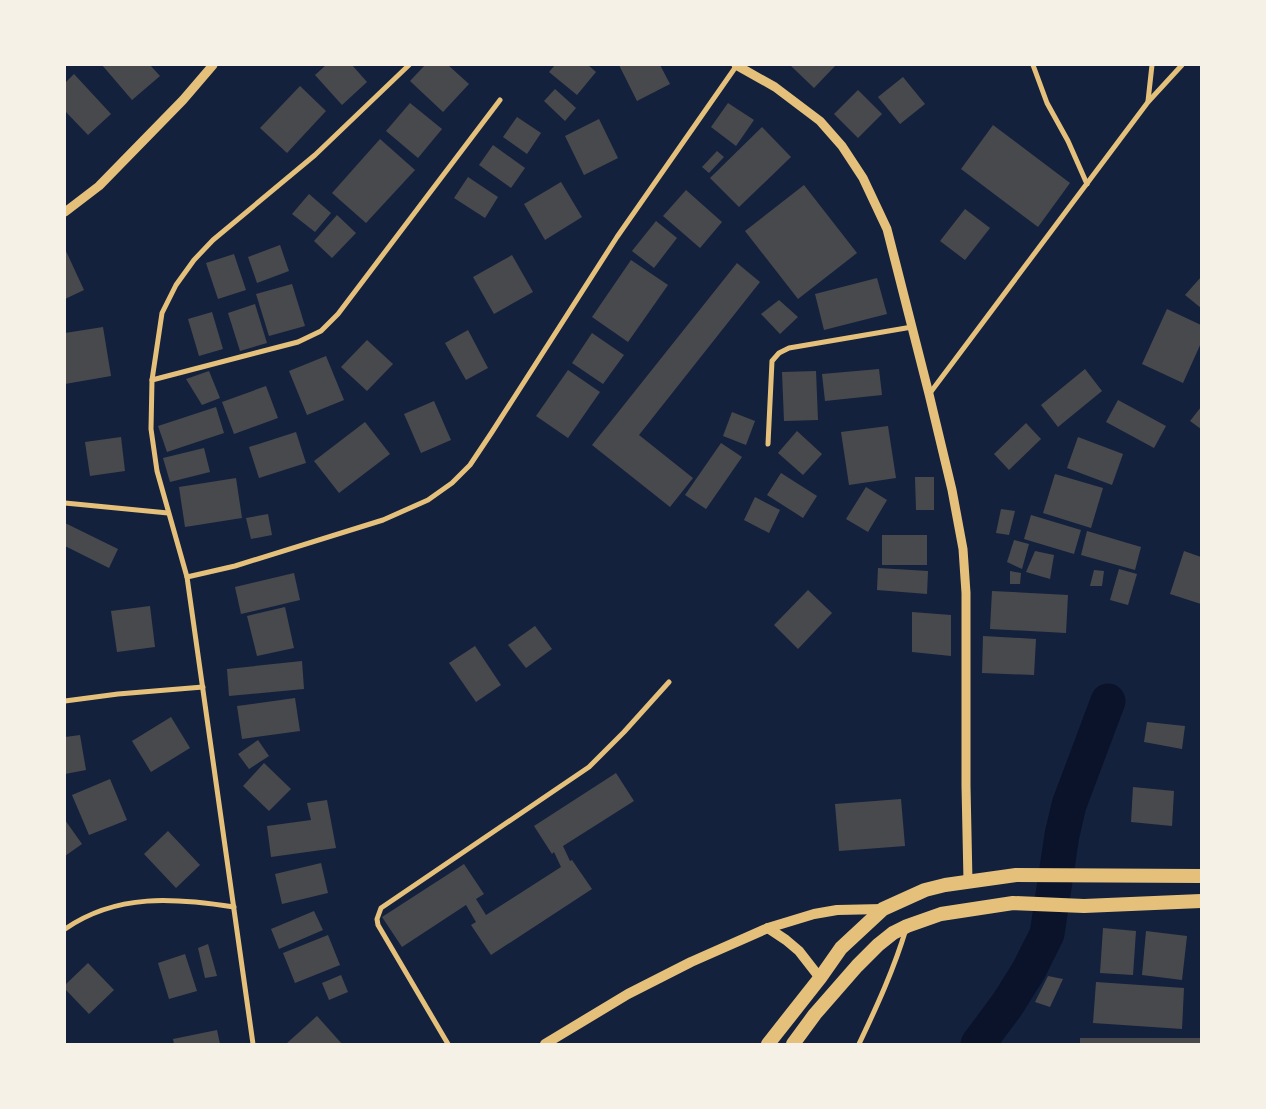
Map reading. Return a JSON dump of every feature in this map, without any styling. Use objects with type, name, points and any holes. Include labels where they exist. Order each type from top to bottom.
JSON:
[{"type":"highway","points":[[768,1044],[841,948],[883,909],[925,890],[968,881],[1016,875],[1201,876]]},
{"type":"highway","points":[[793,1044],[815,1014],[857,966],[893,933],[941,914],[1014,904],[1084,906],[1201,901]]},
{"type":"main road","points":[[545,1044],[628,994],[691,962],[768,928],[814,914],[837,910],[883,909]]},
{"type":"main road","points":[[768,928],[799,951],[820,978]]},
{"type":"street","points":[[65,212],[99,186],[183,100],[213,65]]},
{"type":"street","points":[[253,1044],[187,577],[157,471],[151,429],[152,380],[162,313],[176,285],[194,260],[213,240],[315,155],[409,65]]},
{"type":"street","points":[[187,577],[236,566],[382,520],[428,500],[452,483],[470,464],[492,432],[617,237],[737,65],[775,87],[820,121],[842,146],[863,178],[887,229],[913,326],[952,490],[964,558],[967,647],[966,786],[968,881]]},
{"type":"street","points":[[1033,65],[1047,103],[1068,141],[1088,184]]},
{"type":"street","points":[[1148,102],[1152,65]]},
{"type":"street","points":[[929,394],[1148,102],[1182,65]]},
{"type":"street","points":[[152,380],[298,342],[321,331],[338,314],[500,100]]},
{"type":"street","points":[[768,444],[772,361],[779,353],[790,348],[913,326]]},
{"type":"street","points":[[65,504],[168,513]]},
{"type":"street","points":[[448,1044],[378,925],[377,919],[381,908],[589,767],[670,682]]},
{"type":"street","points":[[65,701],[118,694],[203,687]]},
{"type":"street","points":[[65,929],[92,914],[114,906],[157,899],[234,907]]},
{"type":"street","points":[[859,1044],[881,999],[896,962],[907,926]]},
{"type":"building","points":[[102,65],[150,65],[160,76],[132,100]]},
{"type":"building","points":[[326,65],[352,65],[367,82],[342,105],[315,75]]},
{"type":"building","points":[[425,65],[448,65],[469,84],[443,112],[410,81]]},
{"type":"building","points":[[555,65],[588,65],[596,72],[577,95],[549,72]]},
{"type":"building","points":[[619,65],[660,65],[670,84],[637,101]]},
{"type":"building","points":[[790,65],[836,65],[814,88]]},
{"type":"building","points":[[74,74],[111,114],[88,135],[65,111],[65,83]]},
{"type":"building","points":[[903,77],[925,104],[900,124],[878,97]]},
{"type":"building","points":[[300,86],[326,111],[287,153],[260,128]]},
{"type":"building","points":[[555,89],[576,108],[565,121],[544,101]]},
{"type":"building","points":[[858,90],[882,114],[858,138],[834,114]]},
{"type":"building","points":[[410,103],[442,129],[418,158],[386,131]]},
{"type":"building","points":[[728,103],[754,120],[736,146],[711,127]]},
{"type":"building","points":[[517,117],[541,133],[527,154],[503,137]]},
{"type":"building","points":[[599,119],[618,158],[584,175],[565,136]]},
{"type":"building","points":[[993,125],[1070,183],[1038,227],[961,169]]},
{"type":"building","points":[[762,127],[791,157],[739,207],[710,178]]},
{"type":"building","points":[[380,139],[415,170],[366,223],[332,193]]},
{"type":"building","points":[[493,145],[525,168],[511,188],[479,165]]},
{"type":"building","points":[[717,151],[724,157],[709,173],[702,167]]},
{"type":"building","points":[[468,177],[498,197],[485,218],[454,198]]},
{"type":"building","points":[[561,182],[582,217],[545,240],[524,204]]},
{"type":"building","points":[[804,185],[857,253],[798,299],[745,231]]},
{"type":"building","points":[[686,190],[722,222],[700,248],[663,216]]},
{"type":"building","points":[[309,194],[331,213],[315,232],[292,214]]},
{"type":"building","points":[[965,209],[990,228],[965,260],[940,241]]},
{"type":"building","points":[[337,215],[356,233],[332,258],[314,241]]},
{"type":"building","points":[[656,221],[677,238],[654,268],[632,251]]},
{"type":"building","points":[[280,245],[289,271],[257,283],[248,257]]},
{"type":"building","points":[[65,249],[84,290],[65,299]]},
{"type":"building","points":[[234,254],[246,290],[218,299],[206,263]]},
{"type":"building","points":[[512,255],[533,292],[494,314],[473,277]]},
{"type":"building","points":[[631,260],[668,285],[628,342],[592,317]]},
{"type":"building","points":[[737,263],[760,282],[639,435],[693,478],[670,507],[592,445]]},
{"type":"building","points":[[1201,277],[1201,308],[1185,295]]},
{"type":"building","points":[[877,278],[887,314],[824,330],[815,294]]},
{"type":"building","points":[[292,284],[305,326],[269,336],[256,294]]},
{"type":"building","points":[[779,300],[798,317],[780,334],[761,314]]},
{"type":"building","points":[[255,304],[267,343],[240,351],[228,313]]},
{"type":"building","points":[[1167,309],[1201,325],[1201,343],[1183,383],[1142,364]]},
{"type":"building","points":[[212,312],[223,349],[199,356],[188,319]]},
{"type":"building","points":[[103,327],[111,376],[65,384],[65,333]]},
{"type":"building","points":[[468,330],[488,368],[466,380],[445,343]]},
{"type":"building","points":[[592,333],[624,355],[603,384],[572,363]]},
{"type":"building","points":[[367,340],[393,364],[367,391],[341,367]]},
{"type":"building","points":[[326,356],[344,400],[307,415],[289,371]]},
{"type":"building","points":[[879,369],[882,395],[825,401],[822,374]]},
{"type":"building","points":[[1085,369],[1102,391],[1058,427],[1041,405]]},
{"type":"building","points":[[568,370],[600,392],[568,438],[536,416]]},
{"type":"building","points":[[209,371],[220,398],[202,405],[186,379]]},
{"type":"building","points":[[816,371],[818,420],[784,421],[782,372]]},
{"type":"building","points":[[266,386],[278,418],[234,434],[222,402]]},
{"type":"building","points":[[1118,400],[1166,426],[1154,448],[1106,422]]},
{"type":"building","points":[[434,401],[451,440],[421,453],[404,414]]},
{"type":"building","points":[[216,407],[224,433],[167,452],[158,426]]},
{"type":"building","points":[[1201,407],[1201,429],[1190,421]]},
{"type":"building","points":[[732,412],[755,421],[746,445],[723,436]]},
{"type":"building","points":[[365,422],[390,454],[339,493],[314,461]]},
{"type":"building","points":[[1026,423],[1041,439],[1009,470],[994,454]]},
{"type":"building","points":[[888,426],[896,478],[849,485],[841,432]]},
{"type":"building","points":[[797,431],[822,454],[803,475],[778,453]]},
{"type":"building","points":[[296,432],[306,463],[259,478],[249,447]]},
{"type":"building","points":[[121,437],[125,471],[90,476],[85,442]]},
{"type":"building","points":[[1078,437],[1123,454],[1112,485],[1067,468]]},
{"type":"building","points":[[721,443],[742,457],[706,509],[685,495]]},
{"type":"building","points":[[204,448],[210,472],[170,482],[163,458]]},
{"type":"building","points":[[781,473],[817,496],[803,518],[767,495]]},
{"type":"building","points":[[1055,474],[1103,488],[1091,528],[1043,513]]},
{"type":"building","points":[[915,477],[934,477],[934,510],[916,510]]},
{"type":"building","points":[[236,478],[242,518],[185,527],[179,487]]},
{"type":"building","points":[[866,487],[887,500],[868,532],[846,519]]},
{"type":"building","points":[[755,497],[780,510],[769,533],[744,520]]},
{"type":"building","points":[[1001,509],[1015,511],[1009,535],[996,533]]},
{"type":"building","points":[[268,514],[272,535],[251,539],[246,518]]},
{"type":"building","points":[[1031,515],[1081,530],[1074,554],[1024,539]]},
{"type":"building","points":[[65,523],[118,549],[109,568],[65,546]]},
{"type":"building","points":[[1087,531],[1141,547],[1135,570],[1081,555]]},
{"type":"building","points":[[882,535],[927,535],[927,565],[882,565]]},
{"type":"building","points":[[1014,540],[1029,544],[1022,569],[1007,562]]},
{"type":"building","points":[[1035,551],[1054,555],[1050,579],[1026,572]]},
{"type":"building","points":[[1184,551],[1201,557],[1201,604],[1170,594]]},
{"type":"building","points":[[878,568],[928,571],[927,594],[877,590]]},
{"type":"building","points":[[1119,569],[1137,574],[1128,605],[1110,600]]},
{"type":"building","points":[[1094,570],[1104,571],[1102,586],[1090,586]]},
{"type":"building","points":[[1010,571],[1021,573],[1020,584],[1010,584]]},
{"type":"building","points":[[294,573],[300,600],[241,614],[235,587]]},
{"type":"building","points":[[808,590],[832,613],[798,649],[774,625]]},
{"type":"building","points":[[992,591],[1068,595],[1066,633],[990,629]]},
{"type":"building","points":[[150,606],[155,647],[117,652],[111,611]]},
{"type":"building","points":[[285,607],[294,648],[257,656],[247,616]]},
{"type":"building","points":[[912,612],[951,615],[951,656],[912,652]]},
{"type":"building","points":[[535,626],[552,649],[526,668],[508,645]]},
{"type":"building","points":[[983,636],[1036,639],[1034,675],[982,673]]},
{"type":"building","points":[[475,646],[501,685],[476,702],[449,663]]},
{"type":"building","points":[[302,661],[304,689],[229,696],[227,669]]},
{"type":"building","points":[[295,698],[300,731],[242,739],[237,706]]},
{"type":"building","points":[[171,717],[190,748],[151,772],[132,741]]},
{"type":"building","points":[[1147,722],[1185,726],[1182,749],[1144,742]]},
{"type":"building","points":[[80,735],[86,770],[65,774],[65,737]]},
{"type":"building","points":[[258,740],[269,756],[249,769],[238,754]]},
{"type":"building","points":[[264,763],[291,789],[269,811],[243,786]]},
{"type":"building","points":[[616,773],[634,801],[563,846],[570,861],[572,860],[592,889],[491,955],[471,925],[476,922],[466,905],[402,947],[382,917],[464,864],[484,894],[476,899],[486,915],[561,867],[554,852],[552,854],[534,826]]},
{"type":"building","points":[[110,779],[127,820],[89,835],[72,795]]},
{"type":"building","points":[[1133,787],[1174,791],[1172,826],[1131,822]]},
{"type":"building","points":[[901,799],[905,846],[839,851],[835,804]]},
{"type":"building","points":[[327,800],[336,848],[271,857],[267,826],[311,820],[307,803]]},
{"type":"building","points":[[65,820],[82,844],[65,856]]},
{"type":"building","points":[[168,831],[200,865],[176,888],[144,854]]},
{"type":"building","points":[[321,863],[328,893],[282,904],[275,874]]},
{"type":"building","points":[[314,911],[323,930],[279,949],[271,929]]},
{"type":"building","points":[[1103,928],[1136,931],[1133,975],[1100,973]]},
{"type":"building","points":[[1146,931],[1187,936],[1182,980],[1142,975]]},
{"type":"building","points":[[328,935],[340,965],[295,983],[283,953]]},
{"type":"building","points":[[208,944],[217,976],[205,978],[198,948]]},
{"type":"building","points":[[185,954],[197,991],[169,999],[158,963]]},
{"type":"building","points":[[88,963],[114,990],[89,1014],[65,989],[65,985]]},
{"type":"building","points":[[341,975],[348,992],[329,1000],[322,983]]},
{"type":"building","points":[[1048,976],[1063,979],[1050,1007],[1035,1002]]},
{"type":"building","points":[[1096,982],[1184,988],[1182,1029],[1093,1023]]},
{"type":"building","points":[[317,1016],[342,1044],[286,1044]]},
{"type":"building","points":[[217,1030],[220,1044],[174,1044],[173,1039]]},
{"type":"building","points":[[1080,1038],[1201,1038],[1201,1044],[1080,1044]]},
{"type":"waterway","points":[[978,1044],[1007,1005],[1029,970],[1047,934],[1062,835],[1069,805],[1108,701]]}]
